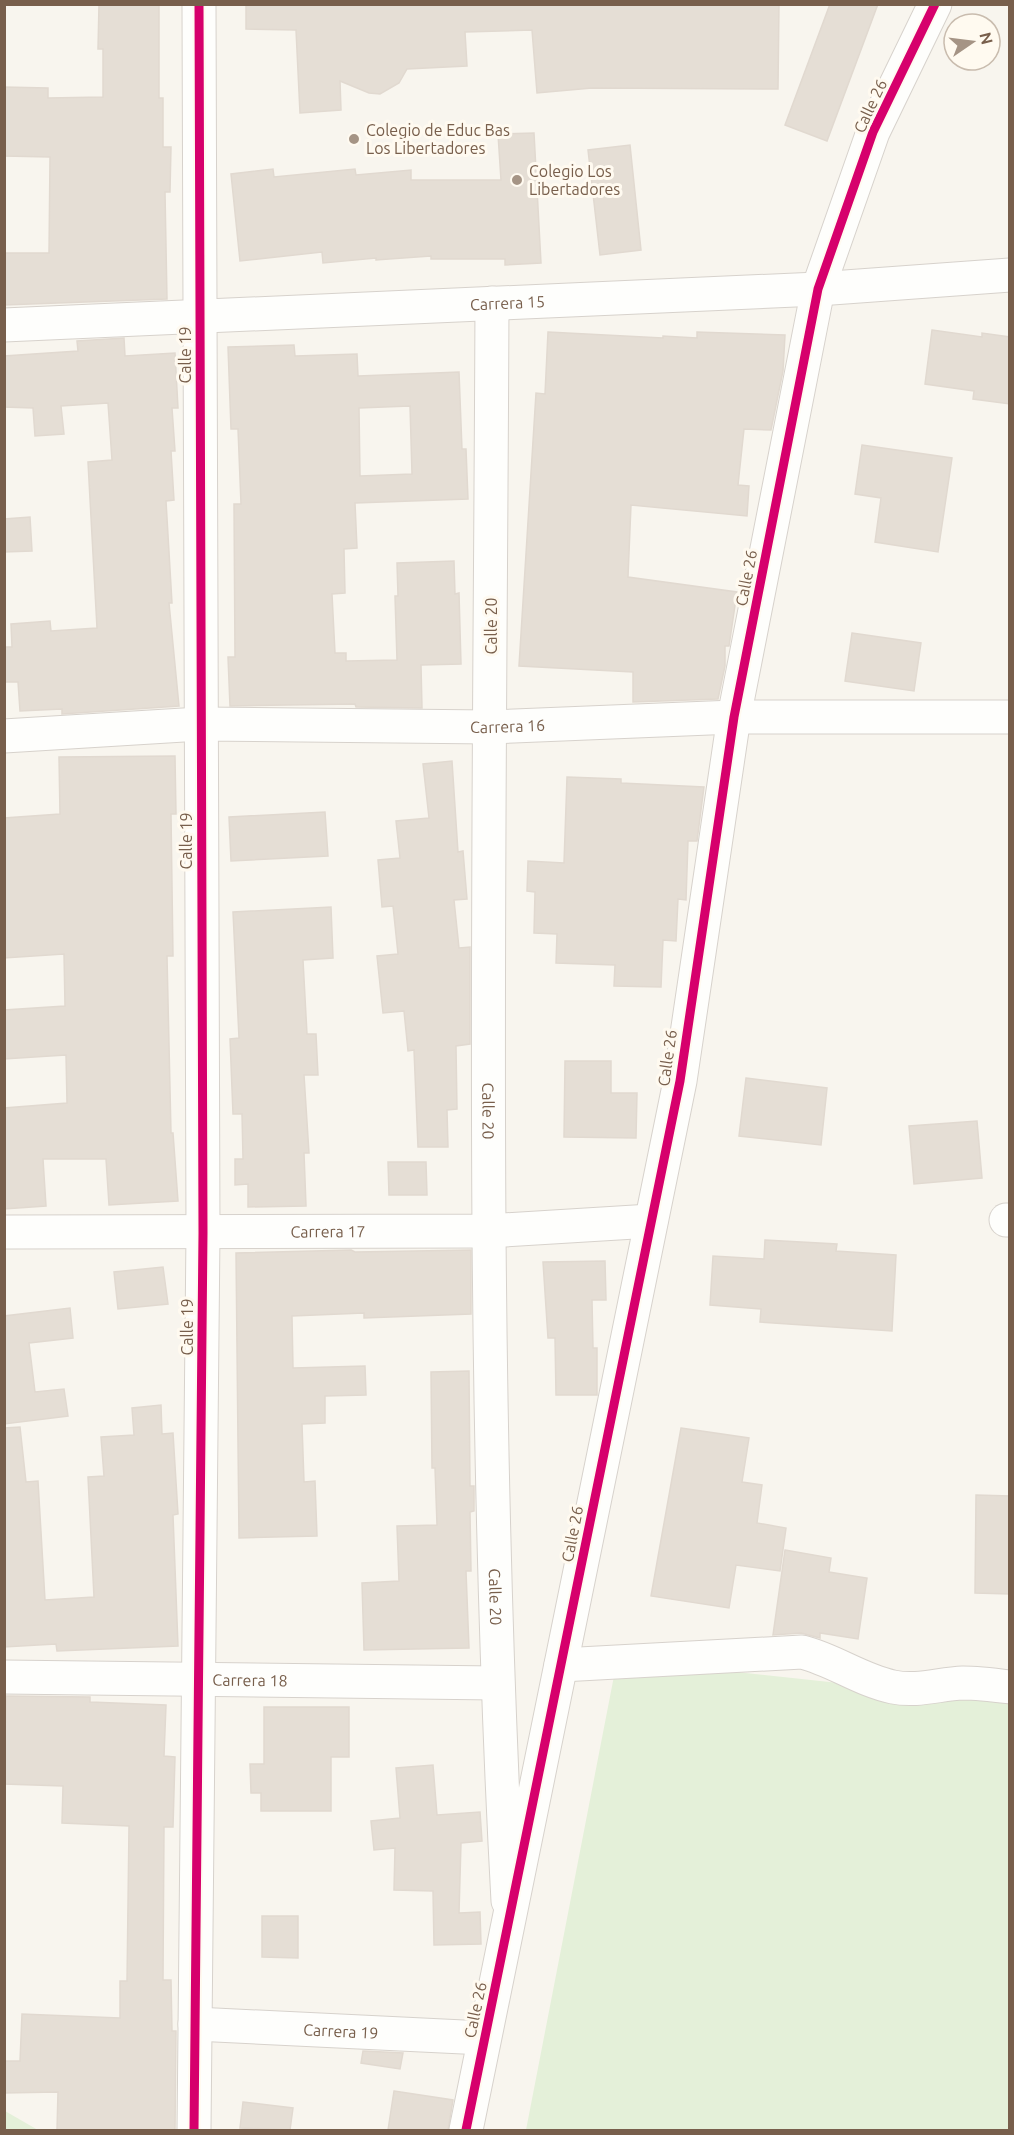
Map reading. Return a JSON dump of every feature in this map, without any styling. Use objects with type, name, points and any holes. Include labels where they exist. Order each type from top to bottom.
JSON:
[{"type":"street","name":"Calle 19","points":[[194,2130],[203,1233],[199,4]]},
{"type":"street","name":"Calle 26","points":[[466,2130],[680,1081],[734,717],[818,289],[873,132],[935,4]]},
{"type":"street","name":"Carrera 15","points":[[4,326],[818,289],[1010,275]]},
{"type":"street","name":"Calle 20","points":[[492,303],[487,1231],[496,1683],[509,1921]]},
{"type":"street","name":"Carrera 16","points":[[4,736],[200,724],[490,727],[734,717],[1010,717]]},
{"type":"street","name":"Carrera 17","points":[[4,1232],[487,1231],[651,1221]]},
{"type":"street","points":[[561,1665],[802,1652],[828,1658],[861,1677],[896,1688],[924,1689],[962,1683],[1010,1687]]},
{"type":"street","name":"Carrera 18","points":[[4,1677],[496,1683]]},
{"type":"street","name":"Carrera 19","points":[[195,2024],[484,2038]]},
{"type":"green space","points":[[620,1645],[718,1670],[848,1684],[1009,1689],[1009,2130],[526,2130]]},
{"type":"green space","points":[[5,2111],[38,2130],[5,2130]]},
{"type":"building","points":[[99,4],[159,4],[159,98],[163,98],[163,147],[171,147],[170,192],[165,192],[167,299],[4,305],[4,253],[49,253],[50,157],[4,156],[4,87],[48,88],[48,98],[103,97],[103,49],[98,49]]},
{"type":"building","points":[[246,4],[779,4],[778,89],[592,88],[537,93],[532,30],[465,32],[467,66],[407,69],[399,83],[380,94],[369,93],[340,81],[341,110],[300,113],[296,30],[246,29]]},
{"type":"building","points":[[830,4],[878,4],[827,141],[785,125]]},
{"type":"building","points":[[534,133],[541,263],[505,265],[505,259],[431,259],[431,256],[323,263],[322,252],[240,261],[231,174],[273,169],[274,177],[355,169],[356,175],[411,170],[411,180],[501,180],[498,134]]},
{"type":"building","points":[[630,145],[641,250],[600,255],[588,150]]},
{"type":"building","points":[[932,330],[982,337],[982,333],[1010,337],[1010,404],[973,399],[974,391],[925,384]]},
{"type":"building","points":[[548,332],[663,338],[663,336],[697,338],[697,332],[785,335],[783,371],[771,430],[744,429],[738,485],[749,486],[747,516],[631,505],[628,577],[737,592],[729,646],[725,646],[725,666],[718,699],[633,702],[633,672],[519,666],[536,393],[545,394]]},
{"type":"building","points":[[124,338],[125,356],[175,353],[178,408],[172,408],[175,451],[171,451],[174,500],[166,501],[172,603],[169,603],[179,706],[62,714],[62,709],[20,711],[18,682],[4,682],[4,647],[12,647],[11,624],[50,621],[51,631],[97,628],[88,462],[112,460],[108,403],[61,406],[64,434],[35,436],[33,408],[4,407],[4,356],[78,351],[77,341]]},
{"type":"building","points":[[294,345],[295,356],[357,354],[358,376],[459,372],[462,449],[466,449],[468,499],[355,503],[357,548],[344,549],[345,593],[332,594],[335,653],[346,653],[346,661],[397,660],[395,596],[398,596],[397,563],[454,561],[455,594],[459,593],[461,664],[421,665],[422,708],[356,707],[355,704],[230,706],[228,657],[235,657],[234,504],[241,504],[238,429],[231,429],[228,347]],"holes":[[[410,406],[412,474],[360,476],[359,408]]]},
{"type":"building","points":[[862,445],[952,458],[938,552],[875,542],[881,498],[855,494]]},
{"type":"building","points":[[30,517],[32,551],[4,552],[4,519]]},
{"type":"building","points":[[852,633],[921,643],[914,691],[845,681]]},
{"type":"building","points":[[175,756],[176,814],[171,814],[173,956],[167,956],[171,1133],[173,1133],[178,1201],[109,1205],[106,1159],[43,1159],[46,1206],[4,1209],[4,1108],[67,1103],[66,1055],[4,1059],[4,1010],[65,1006],[64,954],[4,958],[4,818],[60,814],[59,757]]},
{"type":"building","points":[[452,761],[458,852],[463,851],[467,899],[454,900],[459,948],[470,947],[470,1044],[456,1046],[457,1109],[447,1110],[448,1147],[418,1147],[414,1050],[408,1051],[404,1011],[383,1013],[377,956],[398,954],[393,906],[382,907],[378,860],[400,858],[396,821],[429,818],[423,764]]},
{"type":"building","points":[[567,777],[621,779],[621,783],[704,787],[697,841],[688,841],[686,900],[678,899],[676,941],[663,940],[661,987],[614,986],[615,965],[556,963],[557,934],[534,933],[535,892],[527,891],[528,861],[564,863]]},
{"type":"building","points":[[325,812],[328,856],[231,861],[229,817]]},
{"type":"building","points":[[331,907],[333,958],[303,960],[307,1034],[316,1034],[318,1075],[304,1075],[309,1153],[304,1153],[306,1206],[248,1207],[248,1184],[235,1185],[235,1159],[243,1159],[242,1114],[233,1114],[230,1039],[239,1038],[233,912]]},
{"type":"building","points":[[565,1061],[611,1061],[611,1093],[637,1093],[636,1138],[564,1137]]},
{"type":"building","points":[[746,1078],[827,1088],[821,1145],[739,1136]]},
{"type":"building","points":[[977,1121],[982,1178],[914,1184],[909,1126]]},
{"type":"building","points":[[388,1162],[426,1162],[427,1195],[389,1195]]},
{"type":"building","points":[[765,1240],[837,1244],[836,1251],[896,1255],[892,1331],[760,1322],[761,1309],[710,1305],[713,1256],[764,1259]]},
{"type":"building","points":[[351,1250],[355,1252],[471,1250],[471,1314],[364,1318],[364,1313],[292,1316],[293,1368],[365,1366],[366,1395],[325,1396],[325,1423],[302,1424],[304,1482],[315,1481],[317,1536],[239,1538],[236,1253]]},
{"type":"building","points":[[605,1261],[606,1300],[592,1300],[593,1348],[597,1348],[597,1395],[556,1395],[555,1338],[548,1338],[543,1262]]},
{"type":"building","points":[[163,1267],[168,1304],[118,1309],[114,1272]]},
{"type":"building","points":[[70,1308],[73,1338],[29,1343],[35,1392],[64,1389],[68,1416],[4,1424],[4,1316]]},
{"type":"building","points":[[469,1371],[470,1486],[474,1486],[474,1511],[470,1512],[471,1571],[466,1571],[469,1648],[364,1650],[362,1583],[399,1581],[397,1526],[437,1525],[435,1468],[432,1468],[431,1372]]},
{"type":"building","points":[[161,1405],[162,1434],[173,1433],[178,1514],[173,1515],[178,1646],[57,1651],[56,1644],[4,1647],[4,1428],[20,1427],[26,1482],[38,1481],[45,1600],[94,1597],[88,1477],[104,1476],[101,1437],[134,1435],[132,1408]]},
{"type":"building","points":[[681,1428],[749,1438],[742,1482],[762,1485],[757,1523],[786,1528],[780,1571],[736,1565],[729,1608],[651,1596]]},
{"type":"building","points":[[976,1495],[1010,1496],[1010,1594],[975,1593]]},
{"type":"building","points":[[785,1550],[831,1558],[829,1572],[867,1578],[858,1639],[820,1633],[820,1638],[801,1633],[773,1635]]},
{"type":"building","points":[[6,1696],[90,1697],[90,1702],[166,1705],[164,1756],[175,1757],[173,1827],[164,1827],[163,1980],[171,1980],[172,2031],[176,2031],[175,2130],[57,2130],[58,2092],[4,2093],[4,2061],[20,2061],[22,2014],[120,2018],[120,1981],[127,1981],[129,1826],[62,1823],[63,1786],[4,1784]]},
{"type":"building","points":[[264,1707],[349,1707],[349,1757],[331,1757],[331,1811],[261,1811],[261,1793],[251,1793],[250,1764],[264,1764]]},
{"type":"building","points":[[433,1765],[437,1815],[480,1812],[482,1841],[461,1843],[459,1913],[480,1912],[481,1944],[434,1945],[433,1891],[394,1890],[395,1848],[374,1850],[371,1821],[400,1818],[396,1768]]},
{"type":"building","points":[[262,1916],[298,1916],[298,1958],[262,1957]]},
{"type":"building","points":[[363,2051],[403,2053],[400,2069],[361,2063]]},
{"type":"building","points":[[394,2091],[453,2100],[448,2130],[388,2130]]},
{"type":"building","points":[[243,2102],[293,2108],[290,2130],[240,2128]]},
{"type":"cycle path","points":[[194,2130],[203,1233],[199,4]]},
{"type":"cycle path","points":[[466,2130],[680,1081],[734,717],[818,289],[873,132],[935,4]]},
{"type":"place","name":"Colegio de Educ Bas Los Libertadores","points":[[354,139]]},
{"type":"place","name":"Colegio Los Libertadores","points":[[517,180]]}]
